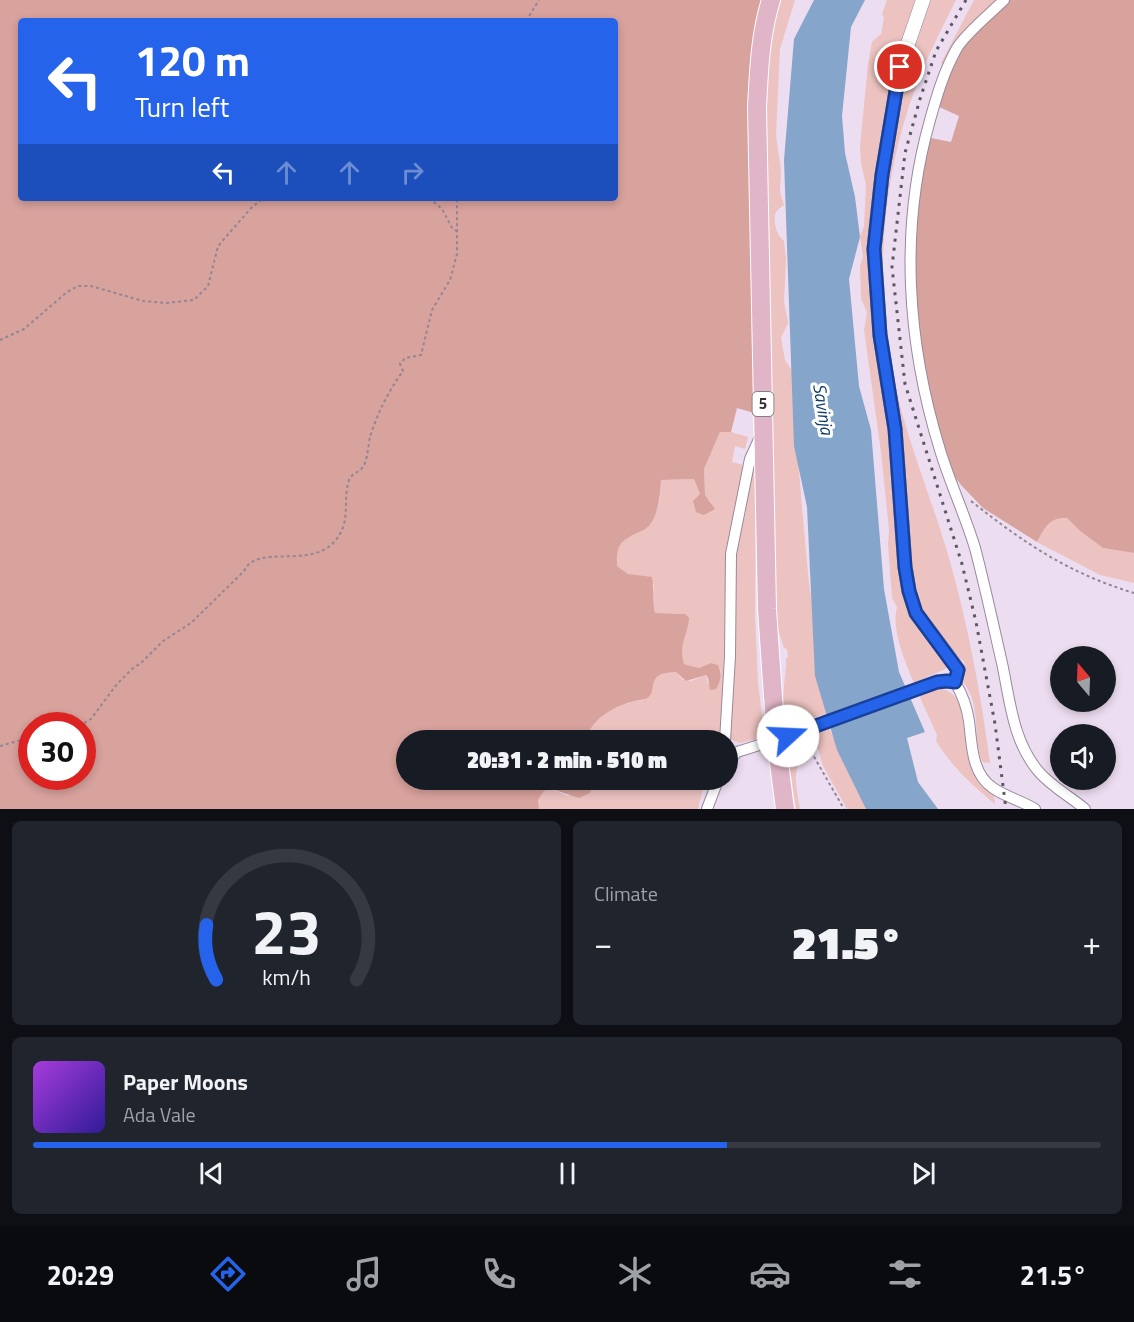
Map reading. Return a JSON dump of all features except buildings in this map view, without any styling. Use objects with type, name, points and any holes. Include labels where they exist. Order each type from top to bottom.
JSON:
[{"type":"main road","name":"5","points":[[771,0],[766,14],[757,107],[766,609],[776,740],[785,809]]},
{"type":"street","points":[[923,0],[900,67],[882,175],[874,249],[880,335],[895,429],[905,567],[916,613],[958,670],[955,682],[963,695],[969,720],[971,751],[982,777],[993,788],[1035,809]]},
{"type":"street","points":[[1004,0],[958,46],[943,76],[923,144],[910,242],[912,320],[925,394],[940,452],[975,548],[1012,718],[1022,745],[1040,773],[1085,809]]},
{"type":"street","points":[[726,730],[730,656],[731,554],[750,459],[763,431]]},
{"type":"street","points":[[738,752],[800,732],[937,682],[955,682]]},
{"type":"street","points":[[707,809],[714,790]]},
{"type":"path","points":[[528,18],[539,0]]},
{"type":"path","points":[[0,340],[24,329],[66,292],[78,286],[91,286],[143,301],[166,303],[194,300],[208,286],[218,246],[260,201]]},
{"type":"path","points":[[433,201],[442,209],[452,228],[458,232]]},
{"type":"path","points":[[96,712],[117,684],[133,668],[163,641],[191,623],[255,559],[290,555],[305,557],[324,551],[336,540],[344,526],[347,511],[346,493],[351,477],[363,467],[371,434],[388,392],[403,371],[400,364],[405,358],[421,355],[432,310],[450,280],[457,254],[457,201]]},
{"type":"path","points":[[959,500],[970,501],[1005,529],[1045,556],[1084,575],[1134,593]]},
{"type":"path","points":[[800,732],[844,809]]},
{"type":"path","points":[[0,746],[18,741]]},
{"type":"shaded area","points":[[0,0],[762,0],[752,268],[754,413],[737,408],[731,432],[720,432],[704,469],[705,495],[715,509],[704,515],[696,512],[693,501],[700,494],[694,479],[661,480],[658,504],[652,521],[649,526],[622,542],[617,554],[617,566],[628,574],[652,577],[655,613],[685,614],[689,618],[682,650],[684,664],[699,668],[711,663],[718,665],[720,677],[716,689],[710,690],[706,675],[686,681],[676,672],[665,673],[655,679],[649,696],[612,710],[598,720],[590,730],[396,730],[396,790],[548,790],[544,791],[538,800],[539,809],[0,809]]},
{"type":"shaded area","points":[[778,0],[795,0],[780,49],[776,136],[781,170],[780,192],[784,205],[776,212],[775,224],[777,232],[784,241],[786,258],[784,302],[788,323],[781,338],[785,360],[793,372],[795,428],[809,584],[830,713],[790,724],[783,701],[787,649],[784,648],[777,627],[763,103],[770,26]]},
{"type":"shaded area","points":[[887,0],[921,0],[875,205],[885,378],[905,587],[948,665],[945,669],[914,683],[897,635],[897,607],[892,598],[889,530],[881,452],[864,330],[867,312],[861,299],[860,266],[863,257],[860,237],[864,226],[866,185],[860,146],[872,42],[881,34],[884,18],[882,14]]},
{"type":"shaded area","points":[[925,0],[956,0],[916,86],[895,158],[884,232],[884,307],[899,403],[949,558],[968,634],[990,763],[982,762],[979,752],[973,700],[963,682],[964,662],[931,631],[911,585],[878,249],[902,69]]},
{"type":"shaded area","points":[[974,0],[1000,0],[943,65],[941,63]]},
{"type":"shaded area","points":[[1008,0],[1134,0],[1134,553],[1103,548],[1067,518],[1052,521],[1037,542],[983,508],[954,476],[933,410],[921,354],[913,267],[921,174],[931,138],[951,142],[959,116],[937,106],[960,48]]},
{"type":"shaded area","points":[[720,432],[731,432],[748,437],[745,449],[735,446],[732,462],[743,465],[732,531],[725,597],[720,730],[590,730],[608,712],[635,701],[644,700],[658,676],[676,672],[683,680],[691,681],[706,675],[708,684],[721,672],[718,665],[711,663],[699,668],[684,664],[682,646],[688,628],[685,614],[655,613],[652,600],[654,585],[628,574],[617,566],[616,555],[623,541],[647,523],[656,512],[660,500],[661,480],[694,479],[700,494],[714,505],[705,496],[704,469]]},
{"type":"shaded area","points":[[752,462],[756,462],[755,616],[763,726],[756,739],[740,743],[738,742],[738,730],[729,730],[733,555],[746,513],[744,502]]},
{"type":"shaded area","points":[[1058,517],[1067,518],[1103,548],[1134,553],[1134,583],[1100,575],[1037,542],[1048,521]]},
{"type":"shaded area","points":[[934,687],[948,691],[955,697],[962,716],[969,762],[977,775],[993,792],[995,804],[948,759],[936,741],[937,735],[918,693]]},
{"type":"shaded area","points":[[828,726],[859,794],[870,809],[847,809],[823,766],[818,749],[811,744],[808,734]]},
{"type":"shaded area","points":[[801,739],[809,752],[799,763],[797,770],[796,786],[800,809],[796,809],[788,754],[793,745]]},
{"type":"shaded area","points":[[553,790],[568,796],[582,790],[703,790],[698,809],[539,809],[538,800],[544,791]]},
{"type":"shaded area","points":[[555,790],[591,790],[590,793],[579,798]]},
{"type":"water","name":"Savinja","points":[[814,0],[865,0],[851,27],[842,116],[845,153],[855,197],[860,237],[849,279],[859,386],[871,430],[884,589],[899,672],[925,732],[907,738],[918,782],[938,809],[866,809],[837,750],[815,676],[807,507],[794,446],[784,160],[794,39]]},
{"type":"railway","points":[[966,0],[936,51],[905,153],[892,267],[905,384],[962,564],[976,622],[995,724],[1006,809]]},
{"type":"route","points":[[788,736],[937,682],[955,682],[958,670],[916,613],[909,591],[905,567],[895,429],[880,335],[874,249],[882,175],[900,67]]}]
